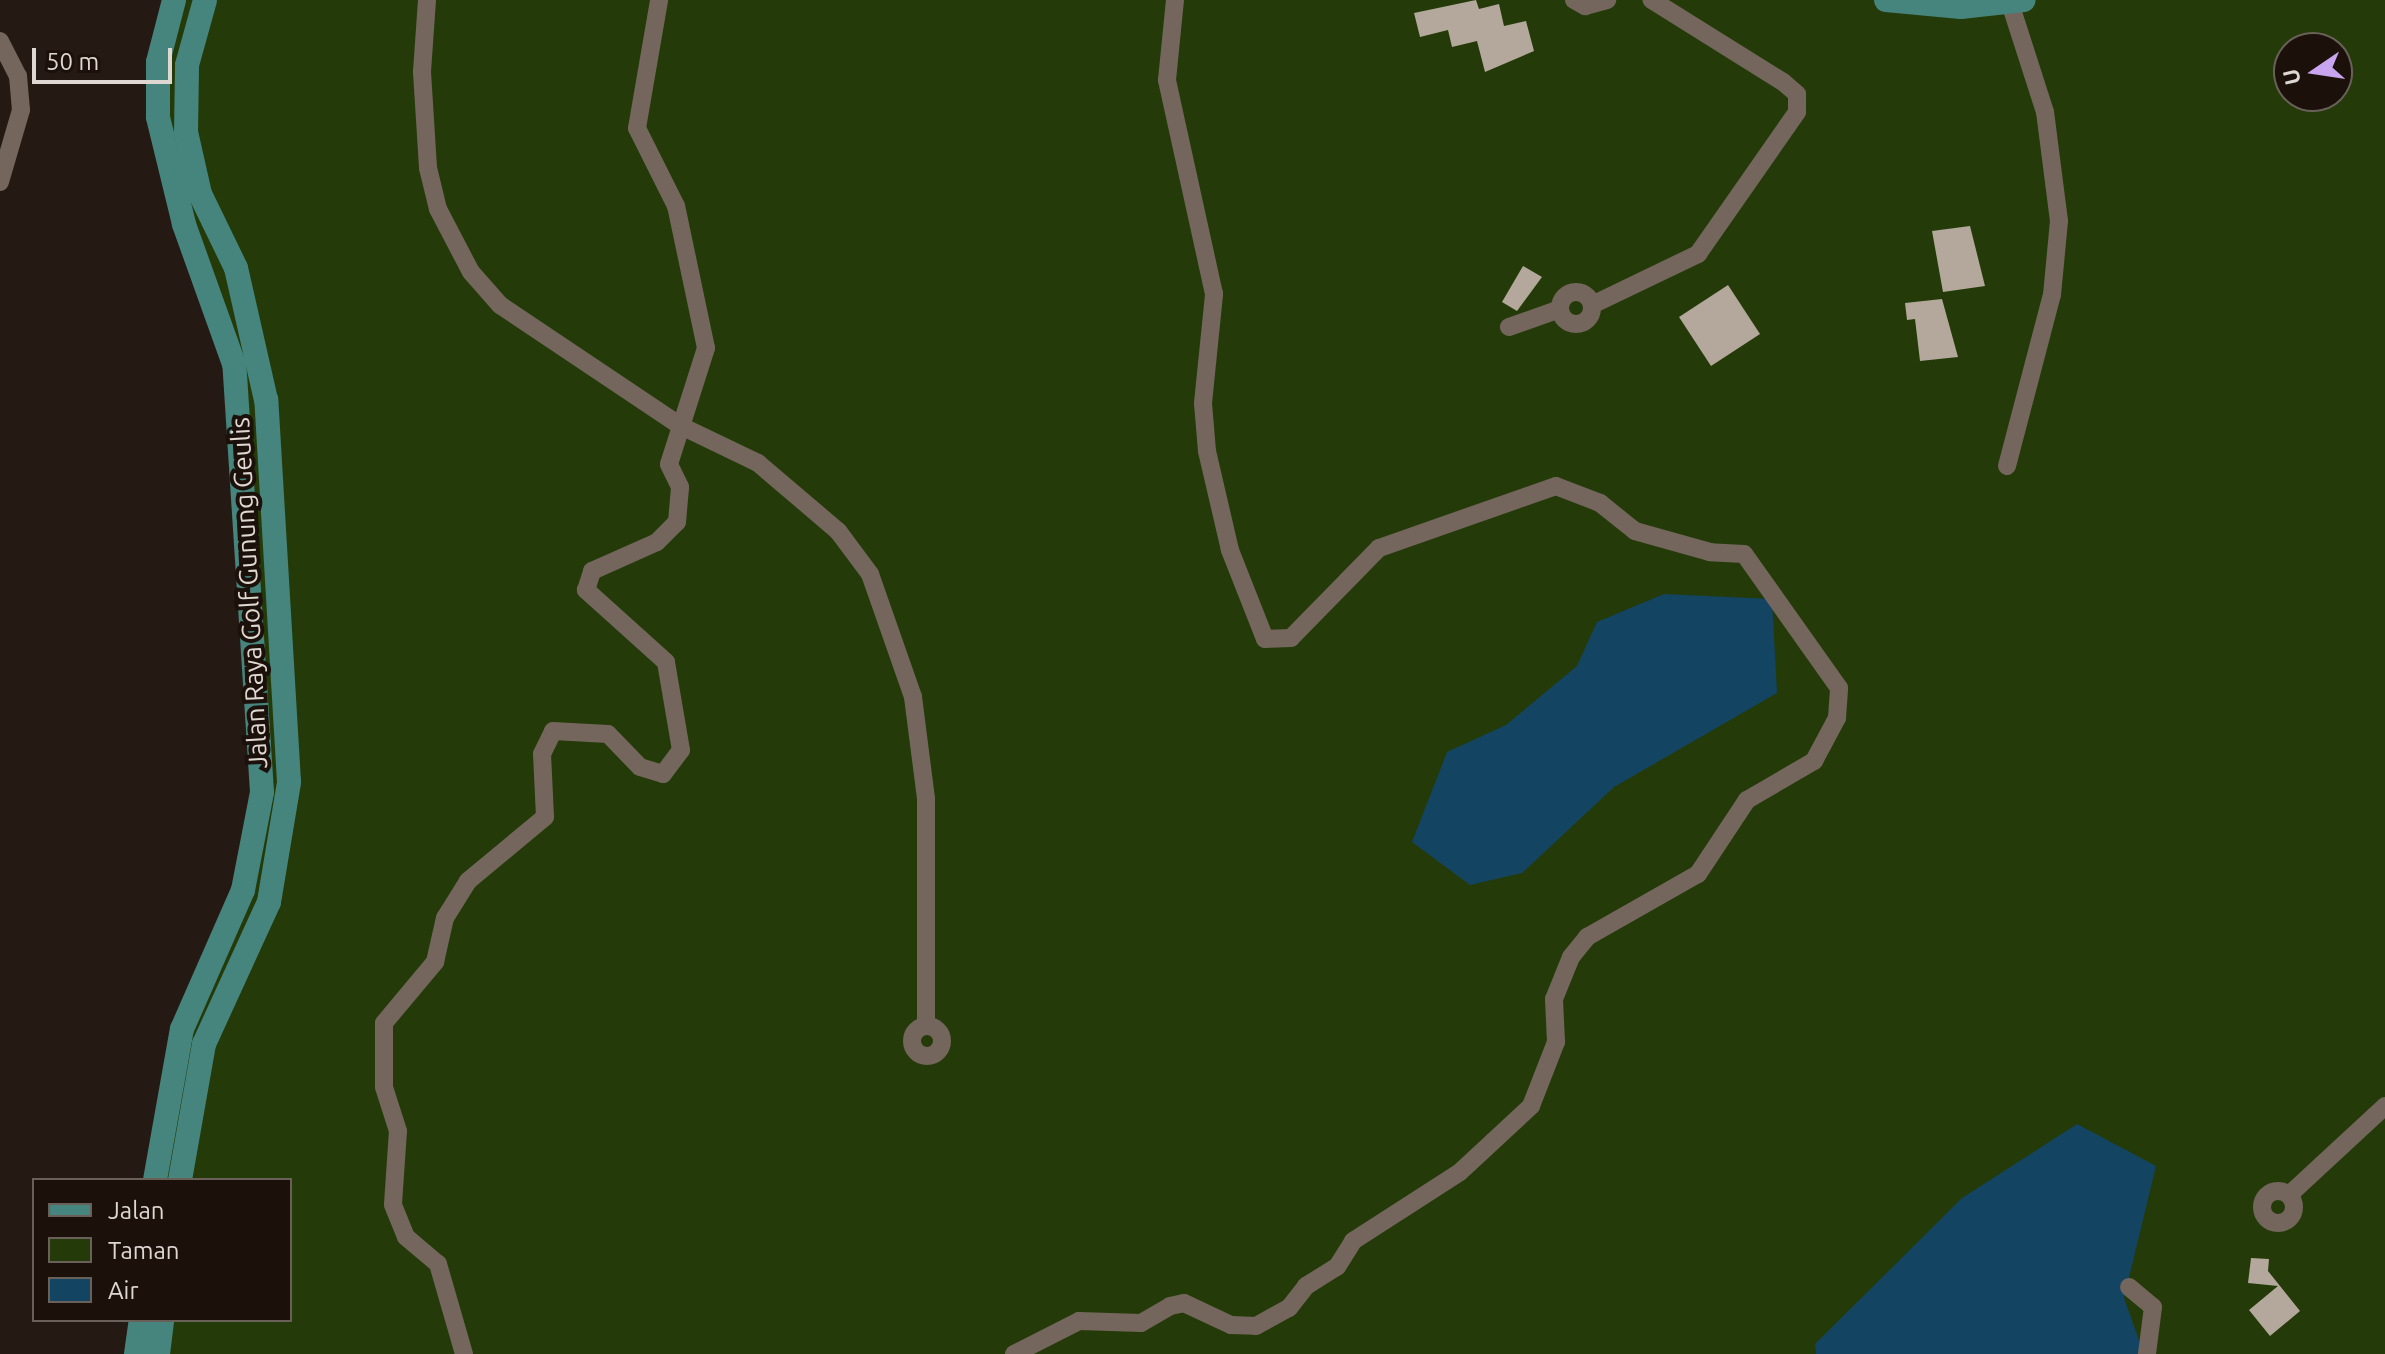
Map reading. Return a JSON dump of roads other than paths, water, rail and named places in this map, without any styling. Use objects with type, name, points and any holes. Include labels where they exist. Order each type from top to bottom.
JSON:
[{"type":"main road","name":"Jalan Raya Golf Gunung Geulis","points":[[155,1178],[182,1029],[243,890],[262,792],[234,364],[184,224],[158,117],[158,62],[174,0]]},
{"type":"main road","name":"Jalan Raya Golf Gunung Geulis","points":[[180,1178],[204,1044],[269,902],[289,782],[266,400],[236,268],[200,194],[186,132],[187,65],[205,0]]},
{"type":"main road","points":[[1886,0],[1923,6],[2014,1]]},
{"type":"main road","points":[[136,1354],[141,1322]]},
{"type":"main road","points":[[158,1354],[162,1322]]},
{"type":"street","points":[[427,0],[422,72],[428,168],[453,246],[500,305],[679,425],[758,463],[838,531],[870,574],[897,635],[926,799],[926,1025]]},
{"type":"street","points":[[464,1354],[438,1264],[406,1237],[393,1204],[398,1131],[384,1087],[384,1023],[435,962],[445,918],[468,881],[545,817],[542,754],[553,731],[608,734],[640,767],[663,774],[681,750],[666,662],[586,590],[592,571],[657,542],[677,522],[680,487],[669,464],[706,348],[676,206],[637,128],[659,0]]},
{"type":"street","points":[[1014,1354],[1079,1321],[1141,1323],[1154,1309],[1184,1303],[1231,1325],[1256,1326],[1289,1308],[1306,1286],[1337,1267],[1353,1241],[1460,1172],[1531,1106],[1556,1042],[1554,999],[1571,957],[1587,937],[1698,874],[1747,800],[1814,761],[1837,718],[1839,688],[1744,554],[1635,531],[1600,503],[1556,486],[1379,548],[1291,638],[1265,639],[1230,550],[1207,451],[1203,403],[1214,294],[1167,80],[1175,0]]},
{"type":"street","points":[[1574,0],[1585,6],[1607,0]]},
{"type":"street","points":[[1509,327],[1560,309],[1573,324],[1583,323],[1592,305],[1698,254],[1797,112],[1797,94],[1783,82],[1652,0]]},
{"type":"street","points":[[2007,466],[2052,295],[2059,221],[2045,112],[2014,1]]},
{"type":"street","points":[[0,41],[18,76],[21,110],[0,182]]},
{"type":"street","points":[[2289,1195],[2385,1106]]},
{"type":"street","points":[[2129,1287],[2153,1307],[2147,1354]]},
{"type":"water","points":[[1664,594],[1772,599],[1777,693],[1614,787],[1522,873],[1470,885],[1412,842],[1447,752],[1506,725],[1577,666],[1597,622]]},
{"type":"water","points":[[2077,1124],[2156,1166],[2124,1298],[2144,1354],[1816,1354],[1815,1344],[1962,1198]]}]
